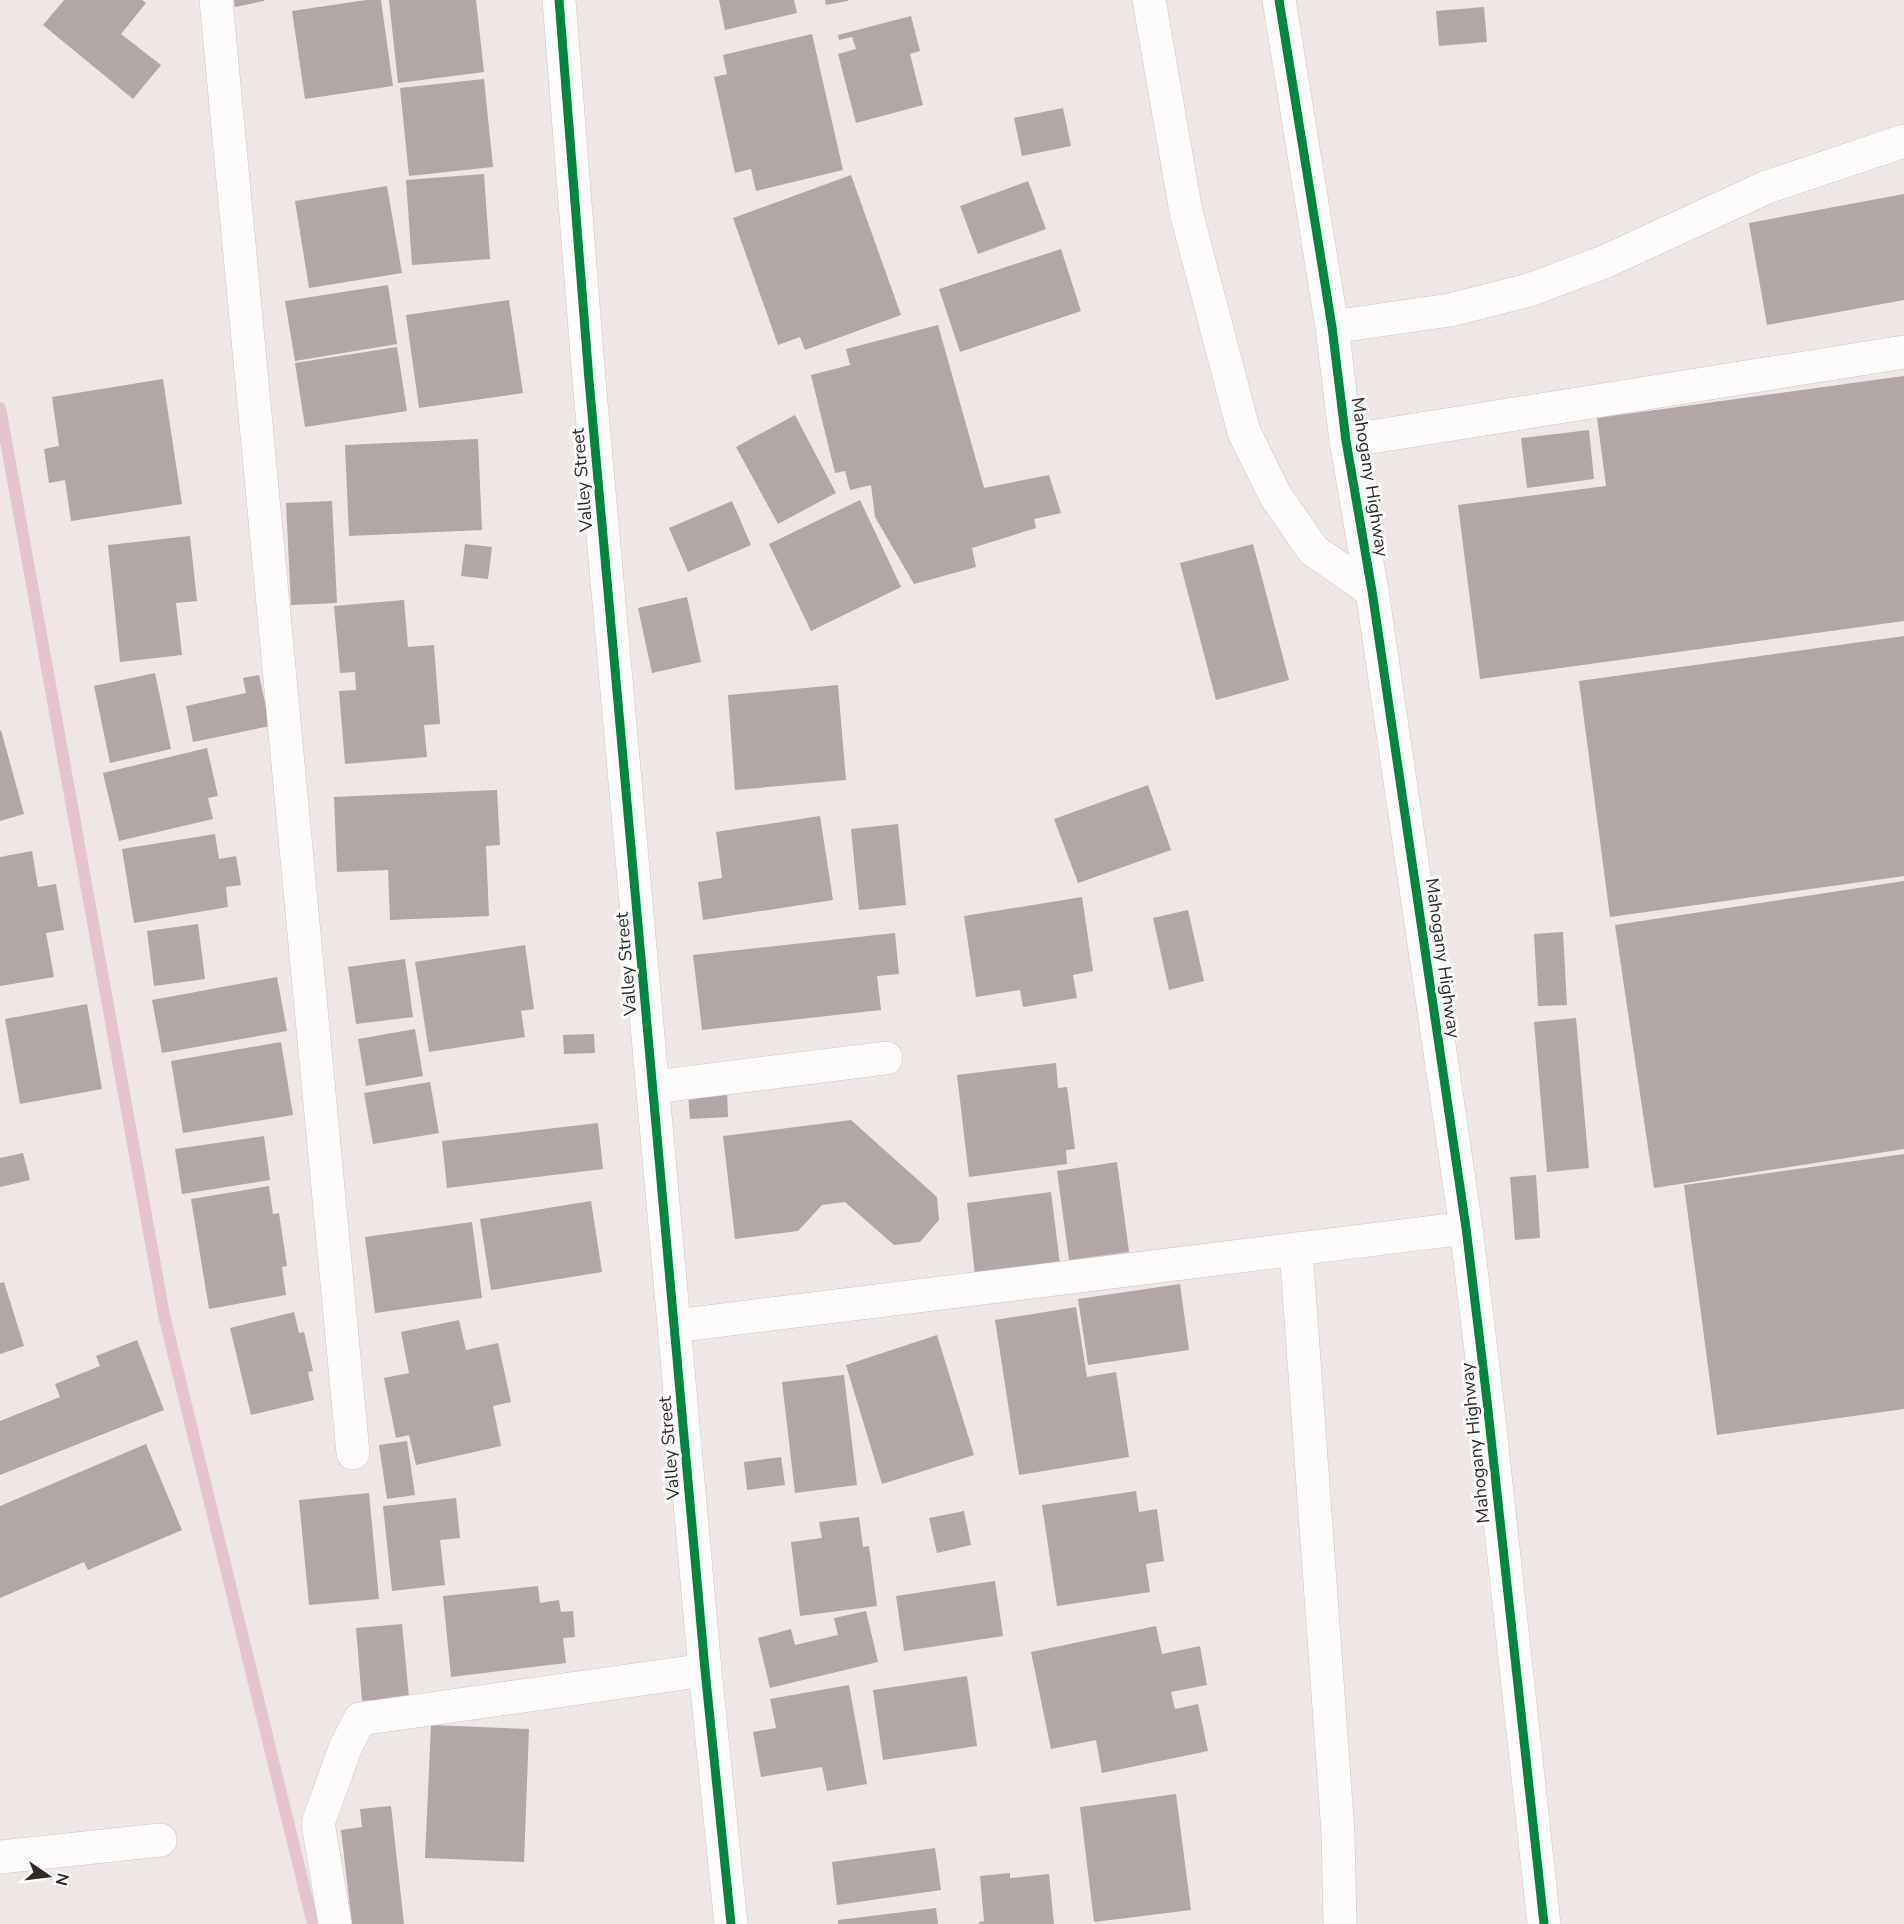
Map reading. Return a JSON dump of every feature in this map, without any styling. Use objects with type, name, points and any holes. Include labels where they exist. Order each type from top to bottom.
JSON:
[{"type":"street","points":[[216,0],[353,1453]]},
{"type":"street","name":"Valley Street","points":[[559,0],[589,380],[705,1670],[731,1924]]},
{"type":"street","points":[[1149,0],[1186,212],[1244,432],[1275,495],[1313,550],[1372,591]]},
{"type":"street","name":"Mahogany Highway","points":[[1279,0],[1332,327],[1346,441],[1372,591],[1466,1228],[1489,1415],[1544,1924]]},
{"type":"street","points":[[1332,327],[1450,310],[1529,290],[1604,262],[1767,187],[1904,141]]},
{"type":"street","points":[[1346,441],[1904,352]]},
{"type":"street","points":[[654,1087],[886,1058]]},
{"type":"street","points":[[675,1326],[1466,1228]]},
{"type":"street","points":[[1296,1249],[1338,1821],[1340,1924]]},
{"type":"street","points":[[335,1924],[318,1823],[346,1746],[360,1719],[705,1670]]},
{"type":"street","points":[[0,1857],[160,1840]]},
{"type":"building","points":[[64,0],[142,0],[146,3],[121,34],[161,65],[133,99],[43,25]]},
{"type":"building","points":[[234,0],[264,0],[264,1],[235,7]]},
{"type":"building","points":[[366,0],[381,0],[393,86],[305,99],[292,11]]},
{"type":"building","points":[[389,0],[476,0],[484,72],[398,83]]},
{"type":"building","points":[[719,0],[794,0],[797,13],[725,30]]},
{"type":"building","points":[[825,0],[848,0],[848,1],[826,5]]},
{"type":"building","points":[[1484,7],[1487,42],[1439,46],[1436,11]]},
{"type":"building","points":[[911,16],[920,51],[910,54],[923,105],[856,123],[838,54],[856,49],[852,37],[839,40],[838,35]]},
{"type":"building","points":[[812,34],[843,170],[756,191],[751,169],[735,173],[714,77],[727,74],[723,55]]},
{"type":"building","points":[[484,79],[493,167],[409,176],[400,88]]},
{"type":"building","points":[[1063,108],[1071,146],[1022,156],[1014,118]]},
{"type":"building","points":[[484,174],[490,259],[412,265],[406,180]]},
{"type":"building","points":[[851,175],[901,315],[805,350],[800,337],[778,345],[733,218]]},
{"type":"building","points":[[1028,181],[1046,229],[978,254],[960,206]]},
{"type":"building","points":[[387,186],[402,273],[309,288],[295,201]]},
{"type":"building","points":[[1904,194],[1904,300],[1767,325],[1749,223]]},
{"type":"building","points":[[1061,249],[1081,311],[960,352],[939,289]]},
{"type":"building","points":[[388,285],[397,344],[295,361],[285,301]]},
{"type":"building","points":[[509,300],[523,393],[419,408],[406,315]]},
{"type":"building","points":[[938,325],[984,488],[1049,475],[1061,513],[1034,519],[1036,528],[972,548],[976,567],[914,584],[875,517],[871,485],[850,490],[845,471],[835,473],[811,375],[850,365],[846,349]]},
{"type":"building","points":[[397,347],[407,411],[305,427],[295,363]]},
{"type":"building","points":[[1904,376],[1904,621],[1480,679],[1458,505],[1606,486],[1597,418]]},
{"type":"building","points":[[163,379],[182,504],[71,521],[65,480],[49,483],[44,449],[59,446],[52,397]]},
{"type":"building","points":[[795,415],[836,493],[778,524],[736,447]]},
{"type":"building","points":[[1589,430],[1594,479],[1527,488],[1521,438]]},
{"type":"building","points":[[478,439],[482,530],[349,536],[345,445]]},
{"type":"building","points":[[860,500],[901,587],[811,631],[769,544]]},
{"type":"building","points":[[332,501],[337,603],[291,605],[286,503]]},
{"type":"building","points":[[732,501],[751,545],[688,572],[669,528]]},
{"type":"building","points":[[190,536],[197,601],[176,603],[182,655],[120,662],[108,545]]},
{"type":"building","points":[[465,544],[492,547],[488,579],[461,576]]},
{"type":"building","points":[[1253,544],[1289,680],[1216,700],[1180,563]]},
{"type":"building","points":[[687,597],[701,662],[652,673],[638,608]]},
{"type":"building","points":[[404,600],[408,647],[434,645],[440,724],[424,725],[427,757],[345,764],[339,691],[356,690],[355,672],[340,673],[334,606]]},
{"type":"building","points":[[1904,636],[1904,876],[1610,917],[1579,681]]},
{"type":"building","points":[[155,673],[171,749],[110,763],[94,686]]},
{"type":"building","points":[[259,675],[270,726],[193,742],[186,706],[246,693],[243,678]]},
{"type":"building","points":[[838,685],[846,780],[735,790],[728,695]]},
{"type":"building","points":[[0,731],[24,814],[0,821]]},
{"type":"building","points":[[207,748],[218,796],[208,798],[213,819],[119,841],[103,773]]},
{"type":"building","points":[[1148,785],[1171,850],[1078,883],[1054,819]]},
{"type":"building","points":[[497,790],[500,845],[486,846],[489,916],[390,920],[388,870],[337,872],[334,797]]},
{"type":"building","points":[[820,816],[833,900],[703,920],[698,882],[722,878],[716,832]]},
{"type":"building","points":[[898,824],[906,905],[859,910],[851,829]]},
{"type":"building","points":[[215,834],[219,859],[236,856],[241,885],[226,887],[228,907],[134,923],[122,849]]},
{"type":"building","points":[[32,851],[38,887],[56,884],[64,930],[46,933],[54,977],[0,986],[0,857]]},
{"type":"building","points":[[1904,881],[1904,1149],[1654,1188],[1615,925]]},
{"type":"building","points":[[1082,897],[1093,971],[1073,975],[1077,998],[1023,1007],[1020,990],[976,997],[964,916]]},
{"type":"building","points":[[1188,910],[1204,981],[1169,990],[1153,918]]},
{"type":"building","points":[[198,924],[205,979],[154,986],[147,931]]},
{"type":"building","points":[[1563,932],[1567,1005],[1538,1006],[1534,934]]},
{"type":"building","points":[[895,933],[899,974],[877,976],[881,1010],[702,1030],[693,955]]},
{"type":"building","points":[[525,945],[534,1009],[521,1011],[525,1037],[429,1052],[415,962]]},
{"type":"building","points":[[405,959],[413,1017],[356,1024],[348,967]]},
{"type":"building","points":[[277,977],[287,1031],[162,1053],[152,1000]]},
{"type":"building","points":[[87,1004],[102,1089],[20,1104],[5,1019]]},
{"type":"building","points":[[1576,1018],[1589,1168],[1547,1172],[1534,1022]]},
{"type":"building","points":[[415,1029],[423,1076],[366,1086],[358,1039]]},
{"type":"building","points":[[594,1034],[595,1053],[564,1054],[563,1035]]},
{"type":"building","points":[[281,1042],[293,1115],[183,1133],[171,1061]]},
{"type":"building","points":[[1056,1063],[1058,1088],[1067,1087],[1075,1149],[1066,1150],[1067,1164],[969,1177],[957,1075]]},
{"type":"building","points":[[430,1082],[439,1133],[373,1144],[364,1093]]},
{"type":"building","points":[[727,1091],[728,1117],[690,1119],[688,1094]]},
{"type":"building","points":[[851,1120],[937,1197],[939,1220],[920,1242],[894,1245],[845,1202],[822,1205],[798,1231],[735,1239],[723,1136]]},
{"type":"building","points":[[598,1123],[603,1169],[447,1188],[442,1141]]},
{"type":"building","points":[[264,1136],[270,1180],[182,1194],[175,1149]]},
{"type":"building","points":[[23,1153],[30,1180],[0,1187],[0,1158]]},
{"type":"building","points":[[1904,1154],[1904,1409],[1717,1435],[1684,1185]]},
{"type":"building","points":[[1117,1162],[1129,1252],[1069,1260],[1057,1171]]},
{"type":"building","points":[[1536,1175],[1540,1238],[1515,1240],[1510,1177]]},
{"type":"building","points":[[269,1186],[273,1214],[279,1213],[287,1266],[282,1267],[286,1295],[209,1309],[191,1199]]},
{"type":"building","points":[[1051,1192],[1060,1264],[975,1275],[967,1203]]},
{"type":"building","points":[[591,1201],[602,1272],[491,1290],[480,1219]]},
{"type":"building","points":[[472,1222],[482,1298],[375,1313],[365,1237]]},
{"type":"building","points":[[4,1282],[24,1346],[0,1354],[0,1283]]},
{"type":"building","points":[[1180,1284],[1189,1350],[1088,1365],[1078,1299]]},
{"type":"building","points":[[1076,1307],[1087,1377],[1116,1372],[1129,1457],[1019,1475],[995,1320]]},
{"type":"building","points":[[294,1312],[299,1333],[304,1332],[313,1371],[308,1372],[314,1400],[251,1415],[230,1328]]},
{"type":"building","points":[[459,1320],[466,1350],[498,1343],[511,1402],[493,1406],[501,1446],[416,1465],[409,1435],[396,1438],[384,1378],[409,1373],[401,1332]]},
{"type":"building","points":[[937,1335],[974,1455],[882,1484],[846,1365]]},
{"type":"building","points":[[137,1340],[164,1410],[0,1475],[0,1421],[60,1397],[55,1384],[100,1366],[96,1356]]},
{"type":"building","points":[[844,1375],[857,1485],[795,1493],[782,1382]]},
{"type":"building","points":[[407,1441],[415,1495],[387,1499],[379,1445]]},
{"type":"building","points":[[146,1444],[182,1530],[88,1570],[84,1562],[0,1598],[0,1506]]},
{"type":"building","points":[[781,1457],[785,1485],[747,1490],[744,1462]]},
{"type":"building","points":[[1136,1491],[1139,1512],[1157,1509],[1164,1561],[1146,1564],[1150,1592],[1057,1606],[1042,1505]]},
{"type":"building","points":[[369,1493],[379,1599],[309,1605],[299,1500]]},
{"type":"building","points":[[456,1498],[460,1538],[440,1540],[445,1585],[392,1591],[383,1506]]},
{"type":"building","points":[[964,1511],[971,1545],[937,1553],[929,1518]]},
{"type":"building","points":[[859,1517],[863,1547],[869,1546],[877,1606],[800,1616],[791,1542],[822,1538],[819,1522]]},
{"type":"building","points":[[995,1581],[1003,1636],[904,1651],[896,1596]]},
{"type":"building","points":[[538,1586],[540,1603],[559,1600],[561,1612],[573,1611],[575,1637],[563,1638],[566,1663],[451,1677],[443,1596]]},
{"type":"building","points":[[866,1611],[878,1662],[770,1688],[758,1638],[791,1629],[795,1645],[838,1635],[834,1618]]},
{"type":"building","points":[[402,1624],[409,1697],[362,1701],[356,1628]]},
{"type":"building","points":[[1156,1626],[1162,1654],[1200,1646],[1207,1685],[1171,1692],[1175,1709],[1198,1704],[1208,1751],[1102,1773],[1096,1740],[1051,1749],[1031,1652]]},
{"type":"building","points":[[967,1676],[977,1746],[883,1760],[873,1690]]},
{"type":"building","points":[[849,1685],[867,1784],[827,1791],[822,1767],[761,1777],[753,1732],[776,1728],[770,1699]]},
{"type":"building","points":[[431,1725],[529,1729],[524,1862],[425,1858]]},
{"type":"building","points":[[1176,1794],[1191,1910],[1094,1922],[1080,1807]]},
{"type":"building","points":[[391,1806],[404,1924],[352,1924],[341,1830],[362,1827],[360,1809]]},
{"type":"building","points":[[935,1848],[941,1890],[837,1905],[832,1862]]},
{"type":"building","points":[[1010,1873],[1010,1878],[1049,1874],[1054,1924],[979,1924],[984,1921],[980,1876]]},
{"type":"building","points":[[936,1908],[938,1924],[838,1924],[838,1920]]},
{"type":"waterway","points":[[0,408],[164,1315],[313,1924]]},
{"type":"cycle path","points":[[559,0],[589,380],[705,1670],[731,1924]]},
{"type":"cycle path","points":[[1279,0],[1332,327],[1346,441],[1372,591],[1466,1228],[1544,1924]]}]
